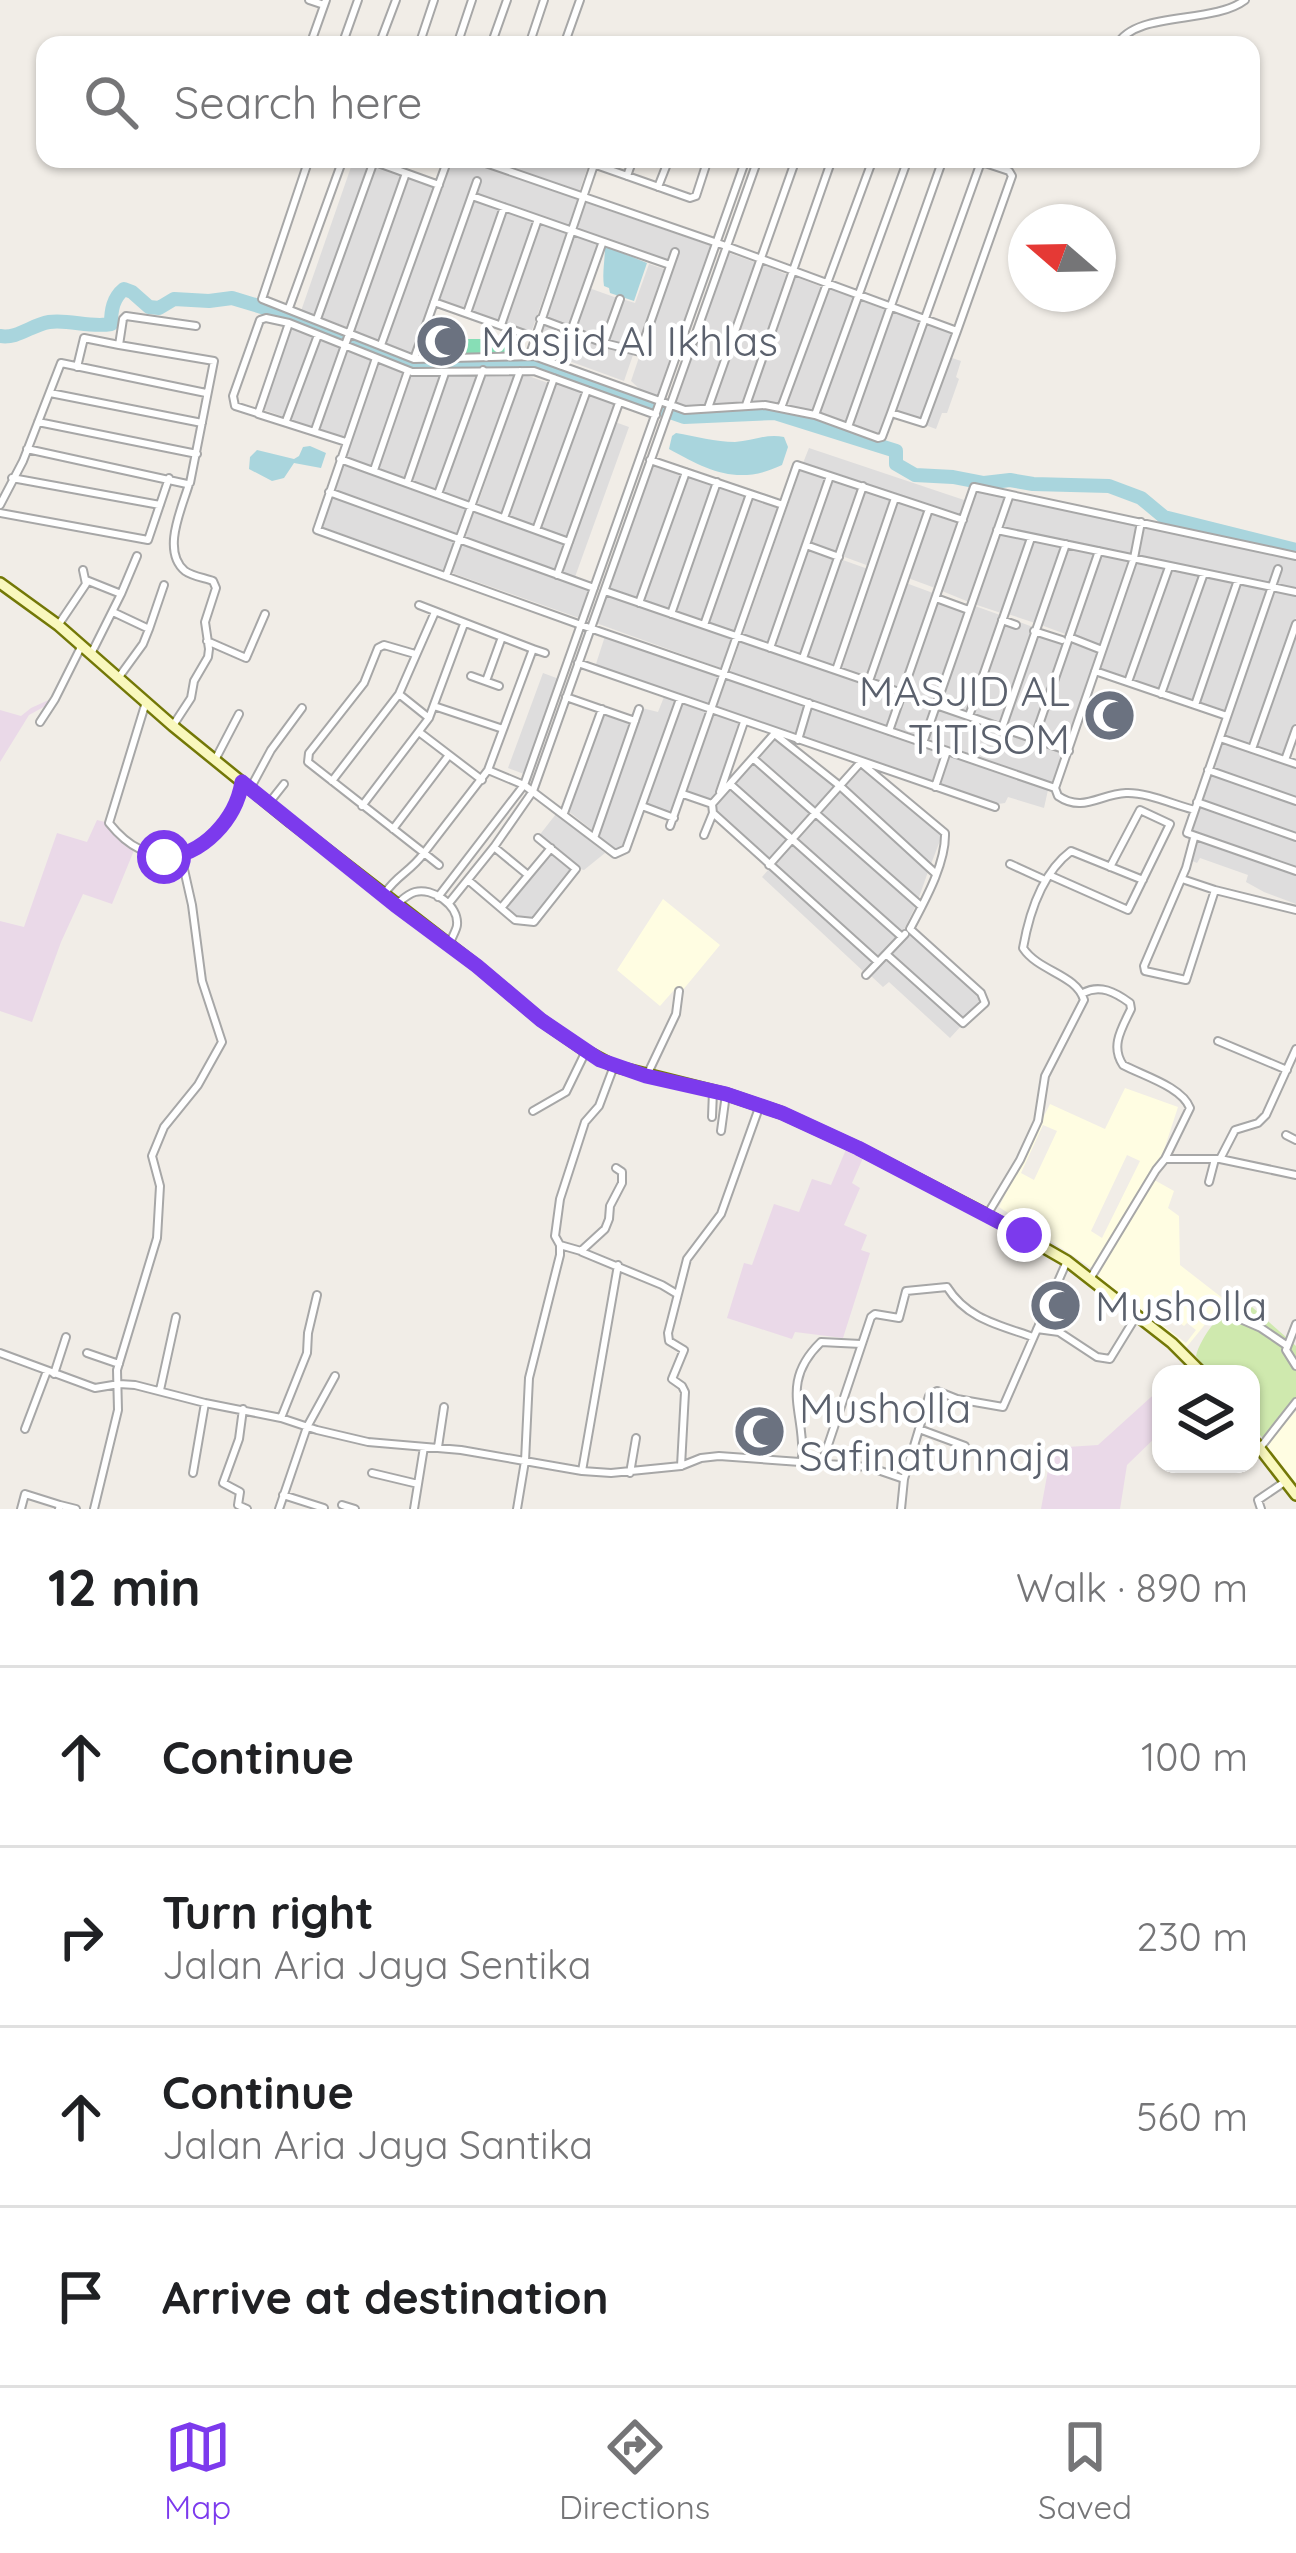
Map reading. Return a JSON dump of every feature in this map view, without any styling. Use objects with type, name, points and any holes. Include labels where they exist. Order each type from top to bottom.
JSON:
[{"type":"street","points":[[309,0],[325,3],[313,36]]},
{"type":"street","points":[[345,36],[358,0]]},
{"type":"street","points":[[382,36],[396,0]]},
{"type":"street","points":[[422,36],[434,0]]},
{"type":"street","points":[[460,36],[472,0]]},
{"type":"street","points":[[494,36],[507,0]]},
{"type":"street","points":[[532,36],[544,0]]},
{"type":"street","points":[[567,36],[580,0]]},
{"type":"street","points":[[1122,36],[1156,23],[1225,11],[1245,0]]},
{"type":"street","points":[[306,168],[262,297],[316,319],[376,358],[408,371],[534,371],[619,401],[663,410],[765,405],[880,438],[974,168]]},
{"type":"street","points":[[290,308],[340,168]]},
{"type":"street","points":[[316,319],[368,168]]},
{"type":"street","points":[[393,168],[439,185]]},
{"type":"street","points":[[381,346],[445,168]]},
{"type":"street","points":[[499,168],[956,332]]},
{"type":"street","points":[[529,356],[593,168]]},
{"type":"street","points":[[608,168],[694,198],[705,168]]},
{"type":"street","points":[[626,176],[629,168]]},
{"type":"street","points":[[658,187],[665,168]]},
{"type":"street","points":[[722,245],[743,168]]},
{"type":"street","points":[[438,897],[524,784],[754,168]]},
{"type":"street","points":[[708,408],[793,168]]},
{"type":"street","points":[[746,406],[829,168]]},
{"type":"street","points":[[781,408],[870,168]]},
{"type":"street","points":[[815,416],[905,168]]},
{"type":"street","points":[[848,427],[940,168]]},
{"type":"street","points":[[891,413],[923,422],[1012,176],[1000,168]]},
{"type":"street","points":[[315,431],[406,173]]},
{"type":"street","points":[[414,359],[477,182]]},
{"type":"street","points":[[472,196],[670,265]]},
{"type":"street","points":[[467,314],[504,207]]},
{"type":"street","points":[[501,326],[538,219]]},
{"type":"street","points":[[571,331],[603,242]]},
{"type":"street","points":[[540,319],[640,352],[675,252]]},
{"type":"street","points":[[604,343],[620,299]]},
{"type":"street","points":[[434,302],[533,337]]},
{"type":"street","points":[[119,345],[126,316],[196,326]]},
{"type":"street","points":[[346,442],[235,406],[232,397],[260,320],[381,346],[414,359],[543,358],[663,410]]},
{"type":"street","points":[[258,414],[289,323]]},
{"type":"street","points":[[286,421],[318,335]]},
{"type":"street","points":[[77,367],[84,338],[214,361],[173,544],[184,570],[215,582],[216,588],[206,615],[208,657],[173,726]]},
{"type":"street","points":[[376,358],[317,530],[1055,788]]},
{"type":"street","points":[[169,478],[148,540],[0,509],[60,364],[207,393]]},
{"type":"street","points":[[438,494],[483,370]]},
{"type":"street","points":[[446,576],[520,370]]},
{"type":"street","points":[[374,471],[408,371]]},
{"type":"street","points":[[407,483],[445,371]]},
{"type":"street","points":[[504,518],[554,378]]},
{"type":"street","points":[[536,530],[587,390]]},
{"type":"street","points":[[50,393],[202,423]]},
{"type":"street","points":[[557,574],[619,401]]},
{"type":"street","points":[[449,903],[533,791],[650,460],[663,410]]},
{"type":"street","points":[[38,422],[196,454]]},
{"type":"street","points":[[27,449],[189,484]]},
{"type":"street","points":[[340,459],[569,542]]},
{"type":"street","points":[[650,460],[783,505]]},
{"type":"street","points":[[642,806],[672,822],[797,465],[963,520]]},
{"type":"street","points":[[639,603],[686,472]]},
{"type":"street","points":[[770,648],[830,475]]},
{"type":"street","points":[[11,478],[160,505]]},
{"type":"street","points":[[671,614],[717,482]]},
{"type":"street","points":[[802,659],[863,486]]},
{"type":"street","points":[[889,731],[974,487],[1296,556]]},
{"type":"street","points":[[329,492],[594,588]]},
{"type":"street","points":[[704,625],[750,494]]},
{"type":"street","points":[[923,742],[1010,496]]},
{"type":"street","points":[[836,670],[895,497]]},
{"type":"street","points":[[869,682],[928,509]]},
{"type":"street","points":[[1141,522],[1134,558],[1055,788],[1058,796],[1091,804],[1131,793],[1196,806],[1296,837]]},
{"type":"street","points":[[998,530],[1296,592]]},
{"type":"street","points":[[970,716],[1031,537]]},
{"type":"street","points":[[1002,728],[1066,544]]},
{"type":"street","points":[[806,545],[838,557]]},
{"type":"street","points":[[1034,739],[1099,551]]},
{"type":"street","points":[[92,654],[136,556]]},
{"type":"street","points":[[1128,682],[1169,566]]},
{"type":"street","points":[[1278,568],[1187,833],[1296,871]]},
{"type":"street","points":[[58,625],[86,580],[83,570]]},
{"type":"street","points":[[1161,694],[1204,573]]},
{"type":"street","points":[[86,580],[121,594]]},
{"type":"street","points":[[1195,705],[1238,580]]},
{"type":"street","points":[[0,583],[58,625],[173,726],[383,896],[586,1052],[646,1076],[760,1105],[858,1148],[1067,1261],[1194,1365]]},
{"type":"street","points":[[118,678],[143,644],[164,585]]},
{"type":"street","points":[[604,590],[902,693]]},
{"type":"street","points":[[936,598],[968,610]]},
{"type":"street","points":[[418,605],[544,653]]},
{"type":"street","points":[[332,781],[399,694],[435,611]]},
{"type":"street","points":[[113,612],[148,629]]},
{"type":"street","points":[[207,641],[246,658],[265,614]]},
{"type":"street","points":[[1002,620],[1016,625]]},
{"type":"street","points":[[362,806],[429,718],[464,624]]},
{"type":"street","points":[[1252,749],[1296,624]]},
{"type":"street","points":[[1034,631],[1102,650]]},
{"type":"street","points":[[486,681],[502,637]]},
{"type":"street","points":[[40,722],[82,645]]},
{"type":"street","points":[[416,654],[380,646],[364,683],[309,753],[308,762],[439,865]]},
{"type":"street","points":[[383,896],[395,878],[406,874],[424,853],[488,770],[533,649]]},
{"type":"street","points":[[578,663],[994,807]]},
{"type":"street","points":[[1095,671],[1227,716]]},
{"type":"street","points":[[471,676],[500,686]]},
{"type":"street","points":[[399,694],[429,718]]},
{"type":"street","points":[[566,697],[635,721]]},
{"type":"street","points":[[488,770],[524,784],[615,854],[625,851],[680,699]]},
{"type":"street","points":[[146,702],[109,823],[124,842],[164,857],[181,856],[222,826],[302,708]]},
{"type":"street","points":[[794,750],[809,703]]},
{"type":"street","points":[[936,705],[1070,751]]},
{"type":"street","points":[[434,706],[502,729]]},
{"type":"street","points":[[564,814],[602,709]]},
{"type":"street","points":[[594,838],[639,709]]},
{"type":"street","points":[[214,760],[239,714]]},
{"type":"street","points":[[704,835],[744,722]]},
{"type":"street","points":[[1285,760],[1296,729]]},
{"type":"street","points":[[419,732],[482,779]]},
{"type":"street","points":[[775,734],[935,873]]},
{"type":"street","points":[[714,805],[775,734]]},
{"type":"street","points":[[1220,738],[1296,764]]},
{"type":"street","points":[[935,787],[947,751]]},
{"type":"street","points":[[393,830],[449,755]]},
{"type":"street","points":[[754,759],[921,906]]},
{"type":"street","points":[[769,865],[861,762]]},
{"type":"street","points":[[861,762],[944,833],[946,841],[910,929],[866,975]]},
{"type":"street","points":[[1208,770],[1296,801]]},
{"type":"street","points":[[269,803],[284,784]]},
{"type":"street","points":[[730,784],[902,937]]},
{"type":"street","points":[[682,794],[714,805],[769,865],[878,962]]},
{"type":"street","points":[[1010,864],[1127,910],[1170,826],[1142,810],[1110,867]]},
{"type":"street","points":[[468,880],[514,920],[532,923],[576,869],[538,838]]},
{"type":"street","points":[[1194,838],[1145,970],[1186,980],[1215,890]]},
{"type":"street","points":[[494,847],[528,875]]},
{"type":"street","points":[[501,908],[551,848]]},
{"type":"street","points":[[987,1215],[1038,1121],[1045,1076],[1084,1000],[1070,981],[1037,965],[1023,948],[1047,877],[1071,851],[1143,880]]},
{"type":"street","points":[[94,1509],[118,1410],[118,1364],[157,1238],[160,1186],[154,1149],[222,1042],[202,981],[181,856]]},
{"type":"street","points":[[1182,879],[1296,910]]},
{"type":"street","points":[[395,905],[414,892],[426,891],[449,903],[457,927],[449,945]]},
{"type":"street","points":[[886,954],[960,1022],[965,1023],[985,1003],[910,929]]},
{"type":"street","points":[[1083,993],[1106,989],[1130,1003],[1132,1009],[1117,1045],[1123,1066],[1182,1093],[1190,1102],[1165,1159],[1090,1279]]},
{"type":"street","points":[[646,1076],[676,1014],[679,991]]},
{"type":"street","points":[[1218,1041],[1287,1070]]},
{"type":"street","points":[[1209,1182],[1235,1130],[1258,1123],[1266,1115],[1296,1048]]},
{"type":"street","points":[[533,1111],[566,1092],[586,1052]]},
{"type":"street","points":[[517,1509],[529,1378],[558,1271],[560,1245],[555,1236],[563,1191],[585,1122],[599,1106],[614,1066]]},
{"type":"street","points":[[712,1117],[713,1091]]},
{"type":"street","points":[[721,1131],[726,1094]]},
{"type":"street","points":[[681,1466],[685,1391],[672,1379],[684,1349],[667,1338],[690,1252],[721,1214],[760,1105]]},
{"type":"street","points":[[1286,1135],[1296,1140]]},
{"type":"street","points":[[1165,1159],[1217,1159],[1296,1175]]},
{"type":"street","points":[[581,1251],[609,1219],[622,1183],[622,1172],[616,1168]]},
{"type":"street","points":[[560,1245],[618,1265],[677,1294]]},
{"type":"street","points":[[901,1509],[904,1480],[928,1396],[934,1391],[1003,1407],[1067,1261]]},
{"type":"street","points":[[581,1471],[618,1265]]},
{"type":"street","points":[[822,1463],[873,1315],[900,1316],[906,1291],[942,1286],[976,1316],[1035,1333],[1059,1332],[1097,1357],[1110,1359],[1137,1316]]},
{"type":"street","points":[[281,1418],[307,1353],[317,1295]]},
{"type":"street","points":[[1044,1312],[1060,1318],[1075,1312]]},
{"type":"street","points":[[1231,1315],[1286,1346]]},
{"type":"street","points":[[160,1392],[176,1317]]},
{"type":"street","points":[[1296,1324],[1286,1346],[1296,1366]]},
{"type":"street","points":[[25,1429],[66,1337]]},
{"type":"street","points":[[802,1460],[804,1434],[795,1386],[806,1364],[821,1342],[861,1344]]},
{"type":"street","points":[[0,1352],[95,1388],[118,1384],[160,1392],[368,1442],[581,1471],[630,1473],[681,1466],[709,1456],[869,1467],[904,1480]]},
{"type":"street","points":[[86,1354],[118,1364]]},
{"type":"street","points":[[279,1509],[307,1427],[335,1376]]},
{"type":"street","points":[[1296,1402],[1260,1448],[1296,1495]]},
{"type":"street","points":[[193,1473],[205,1403]]},
{"type":"street","points":[[438,1448],[444,1408]]},
{"type":"street","points":[[243,1409],[224,1484],[240,1492],[238,1504],[247,1509]]},
{"type":"street","points":[[919,1430],[965,1446]]},
{"type":"street","points":[[630,1473],[637,1438]]},
{"type":"street","points":[[414,1509],[424,1447]]},
{"type":"street","points":[[372,1473],[418,1484]]},
{"type":"street","points":[[1261,1509],[1258,1500],[1286,1481]]},
{"type":"street","points":[[21,1509],[24,1495],[76,1509]]},
{"type":"street","points":[[283,1495],[323,1508]]},
{"type":"street","points":[[342,1505],[356,1509]]},
{"type":"shaded area","points":[[351,168],[369,168],[315,317],[301,311]]},
{"type":"shaded area","points":[[372,168],[403,173],[346,327],[320,317]]},
{"type":"shaded area","points":[[447,168],[493,168],[579,199],[568,228],[475,194],[412,356],[385,345]]},
{"type":"shaded area","points":[[513,168],[587,168],[579,192]]},
{"type":"shaded area","points":[[408,176],[435,186],[380,341],[351,330]]},
{"type":"shaded area","points":[[474,199],[501,210],[465,310],[438,300]]},
{"type":"shaded area","points":[[584,202],[712,246],[660,398],[645,394],[631,381],[675,251],[671,250],[666,262],[574,231]]},
{"type":"shaded area","points":[[507,211],[535,221],[499,322],[470,311]]},
{"type":"shaded area","points":[[539,223],[566,233],[531,333],[505,323]]},
{"type":"shaded area","points":[[572,233],[600,244],[570,327],[542,317]]},
{"type":"shaded area","points":[[726,252],[757,263],[705,405],[673,402]]},
{"type":"shaded area","points":[[649,264],[664,269],[636,350],[608,340],[622,299],[635,303]]},
{"type":"shaded area","points":[[762,264],[790,276],[744,403],[712,404]]},
{"type":"shaded area","points":[[796,277],[822,287],[780,404],[750,403]]},
{"type":"shaded area","points":[[589,288],[617,298],[603,339],[575,329]]},
{"type":"shaded area","points":[[827,288],[856,298],[813,412],[786,404]]},
{"type":"shaded area","points":[[860,300],[887,311],[846,424],[819,414]]},
{"type":"shaded area","points":[[893,311],[920,321],[880,434],[852,424]]},
{"type":"shaded area","points":[[927,323],[953,333],[920,421],[893,412]]},
{"type":"shaded area","points":[[544,324],[633,355],[624,381],[536,349]]},
{"type":"shaded area","points":[[290,327],[314,336],[284,417],[262,409]]},
{"type":"shaded area","points":[[320,339],[341,347],[313,428],[290,419]]},
{"type":"shaded area","points":[[348,351],[371,360],[344,438],[318,428]]},
{"type":"shaded area","points":[[949,357],[961,361],[959,379],[936,429],[925,425]]},
{"type":"shaded area","points":[[378,363],[405,373],[373,467],[345,456]]},
{"type":"shaded area","points":[[478,373],[437,490],[410,482],[447,375]]},
{"type":"shaded area","points":[[484,373],[515,373],[469,502],[443,493]]},
{"type":"shaded area","points":[[523,374],[548,383],[502,515],[477,506]]},
{"type":"shaded area","points":[[410,376],[439,376],[404,479],[378,470]]},
{"type":"shaded area","points":[[557,381],[584,392],[535,526],[507,517]]},
{"type":"shaded area","points":[[588,394],[616,404],[567,537],[540,527]]},
{"type":"shaded area","points":[[615,422],[629,427],[575,577],[562,572]]},
{"type":"shaded area","points":[[809,448],[967,501],[961,518],[803,463]]},
{"type":"shaded area","points":[[342,463],[467,508],[457,534],[333,491]]},
{"type":"shaded area","points":[[652,463],[682,473],[638,599],[608,588]]},
{"type":"shaded area","points":[[801,468],[826,477],[769,643],[743,634]]},
{"type":"shaded area","points":[[687,476],[713,485],[669,609],[643,600]]},
{"type":"shaded area","points":[[832,478],[859,487],[836,553],[810,543]]},
{"type":"shaded area","points":[[720,487],[747,497],[703,621],[676,612]]},
{"type":"shaded area","points":[[865,490],[892,499],[869,566],[842,556]]},
{"type":"shaded area","points":[[976,492],[1005,497],[969,602],[942,587]]},
{"type":"shaded area","points":[[333,496],[456,542],[446,571],[322,527]]},
{"type":"shaded area","points":[[752,498],[780,508],[736,632],[708,622]]},
{"type":"shaded area","points":[[1011,498],[1138,524],[1132,555],[1001,529]]},
{"type":"shaded area","points":[[898,502],[925,511],[868,678],[840,668]]},
{"type":"shaded area","points":[[474,511],[566,543],[556,570],[465,539]]},
{"type":"shaded area","points":[[930,512],[959,523],[935,588],[908,578]]},
{"type":"shaded area","points":[[1143,524],[1296,558],[1296,590],[1137,558]]},
{"type":"shaded area","points":[[998,534],[1030,539],[1004,614],[974,604]]},
{"type":"shaded area","points":[[1033,539],[1063,546],[1035,623],[1008,614]]},
{"type":"shaded area","points":[[462,545],[589,589],[579,618],[452,573]]},
{"type":"shaded area","points":[[1067,547],[1096,554],[1068,635],[1041,625]]},
{"type":"shaded area","points":[[809,548],[835,557],[801,656],[775,647]]},
{"type":"shaded area","points":[[1100,554],[1130,560],[1100,647],[1072,635]]},
{"type":"shaded area","points":[[840,559],[868,569],[834,666],[806,657]]},
{"type":"shaded area","points":[[1137,562],[1166,568],[1126,679],[1099,669]]},
{"type":"shaded area","points":[[1170,568],[1200,574],[1160,691],[1132,681]]},
{"type":"shaded area","points":[[1205,574],[1236,581],[1194,702],[1164,692]]},
{"type":"shaded area","points":[[906,583],[933,593],[899,689],[873,679]]},
{"type":"shaded area","points":[[1240,583],[1269,590],[1226,713],[1198,703]]},
{"type":"shaded area","points":[[1274,591],[1296,595],[1296,617],[1250,745],[1224,734]]},
{"type":"shaded area","points":[[606,595],[734,638],[723,669],[596,623]]},
{"type":"shaded area","points":[[939,597],[967,607],[922,738],[893,728]]},
{"type":"shaded area","points":[[975,606],[1000,615],[968,713],[939,704]]},
{"type":"shaded area","points":[[1006,617],[1033,627],[1000,724],[974,715]]},
{"type":"shaded area","points":[[1038,628],[1067,638],[1032,736],[1005,726]]},
{"type":"shaded area","points":[[1296,632],[1296,722],[1284,757],[1256,747]]},
{"type":"shaded area","points":[[605,636],[720,676],[710,706],[595,667]]},
{"type":"shaded area","points":[[82,640],[58,699],[29,715],[0,762],[0,710],[21,716],[53,698]]},
{"type":"shaded area","points":[[1071,641],[1098,651],[1068,748],[1039,738]]},
{"type":"shaded area","points":[[740,642],[897,695],[886,726],[730,672]]},
{"type":"shaded area","points":[[543,673],[559,679],[524,774],[508,768]]},
{"type":"shaded area","points":[[727,678],[806,706],[796,740],[716,709]]},
{"type":"shaded area","points":[[664,697],[676,702],[623,848],[615,851],[597,835],[642,708],[658,712]]},
{"type":"shaded area","points":[[681,703],[709,713],[672,815],[645,803]]},
{"type":"shaded area","points":[[810,707],[944,753],[934,784],[801,739]]},
{"type":"shaded area","points":[[940,708],[1064,753],[1054,780],[1051,783],[928,739]]},
{"type":"shaded area","points":[[604,713],[632,723],[592,830],[568,811]]},
{"type":"shaded area","points":[[714,714],[742,724],[711,801],[687,792]]},
{"type":"shaded area","points":[[777,737],[836,787],[815,810],[758,759]]},
{"type":"shaded area","points":[[1221,740],[1296,766],[1296,799],[1210,770]]},
{"type":"shaded area","points":[[950,756],[1048,790],[1044,808],[1008,797],[998,804],[941,784]]},
{"type":"shaded area","points":[[754,762],[811,813],[792,835],[734,784]]},
{"type":"shaded area","points":[[862,765],[943,833],[931,864],[844,786]]},
{"type":"shaded area","points":[[1211,773],[1296,803],[1296,834],[1200,802]]},
{"type":"shaded area","points":[[731,789],[788,840],[770,861],[713,809]]},
{"type":"shaded area","points":[[840,789],[929,869],[918,900],[818,813]]},
{"type":"shaded area","points":[[1200,805],[1296,839],[1296,869],[1189,833]]},
{"type":"shaded area","points":[[556,814],[605,853],[584,870],[538,837]]},
{"type":"shaded area","points":[[816,817],[916,905],[902,934],[796,839]]},
{"type":"shaded area","points":[[97,820],[109,823],[135,848],[112,904],[83,894],[32,1022],[0,1011],[0,921],[24,927],[57,833],[87,842]]},
{"type":"shaded area","points":[[1192,838],[1296,873],[1296,904],[1246,882],[1248,875],[1200,858],[1197,863],[1185,858]]},
{"type":"shaded area","points":[[792,843],[898,937],[878,958],[775,864]]},
{"type":"shaded area","points":[[549,853],[571,871],[534,919],[517,920],[505,909]]},
{"type":"shaded area","points":[[769,869],[873,962],[863,971],[762,877]]},
{"type":"shaded area","points":[[663,899],[720,945],[682,991],[674,990],[660,1006],[617,970]]},
{"type":"shaded area","points":[[909,933],[983,997],[963,1022],[888,954]]},
{"type":"shaded area","points":[[886,957],[961,1026],[950,1038],[889,982],[883,987],[870,975]]},
{"type":"shaded area","points":[[1125,1088],[1178,1107],[1162,1156],[1137,1195],[1149,1177],[1174,1191],[1168,1208],[1179,1216],[1180,1265],[1225,1300],[1185,1349],[1093,1276],[1093,1269],[999,1207],[1050,1104],[1105,1129]],"holes":[[[1043,1125],[1057,1131],[1034,1180],[1021,1173]],[[1127,1155],[1140,1161],[1102,1238],[1091,1231]],[[1149,1301],[1196,1330],[1186,1343],[1142,1310]]]},
{"type":"shaded area","points":[[850,1140],[867,1149],[852,1183],[860,1188],[844,1225],[867,1235],[861,1250],[870,1253],[843,1338],[795,1332],[792,1339],[727,1318],[744,1263],[752,1265],[774,1204],[799,1212],[812,1179],[831,1185]]},
{"type":"shaded area","points":[[1152,1396],[1152,1441],[1127,1465],[1120,1509],[1041,1509],[1052,1448],[1098,1445]]},
{"type":"shaded area","points":[[1296,1411],[1296,1491],[1263,1450]]},
{"type":"green space","points":[[466,339],[507,339],[507,353],[465,353]]},
{"type":"green space","points":[[1243,1299],[1296,1346],[1296,1406],[1265,1441],[1260,1435],[1260,1365],[1204,1365],[1196,1356],[1202,1340],[1229,1307]]},
{"type":"water","points":[[605,246],[647,263],[634,301],[604,286]]},
{"type":"water","points":[[676,433],[735,442],[778,436],[784,437],[788,447],[782,465],[737,475],[711,469],[669,449]]},
{"type":"water","points":[[303,447],[326,453],[321,468],[294,463],[284,478],[272,481],[249,469],[250,457],[257,450],[294,459]]},
{"type":"waterway","points":[[0,336],[49,322],[111,324],[113,305],[124,289],[149,307],[159,308],[174,299],[232,298],[416,367],[508,362],[541,367],[684,417],[775,413],[896,451],[896,464],[915,475],[984,483],[1010,480],[1109,486],[1141,498],[1164,517],[1296,550]]},
{"type":"place","name":"Masjid Al Ikhlas","points":[[442,341]]},
{"type":"place","name":"MASJID AL TITISOM","points":[[1109,715]]},
{"type":"place","name":"Musholla","points":[[1056,1306]]},
{"type":"place","name":"Musholla Safinatunnaja","points":[[760,1432]]},
{"type":"route","points":[[164,857],[189,852],[222,826],[236,805],[242,782],[541,1020],[600,1060],[782,1113],[1024,1235]]}]
